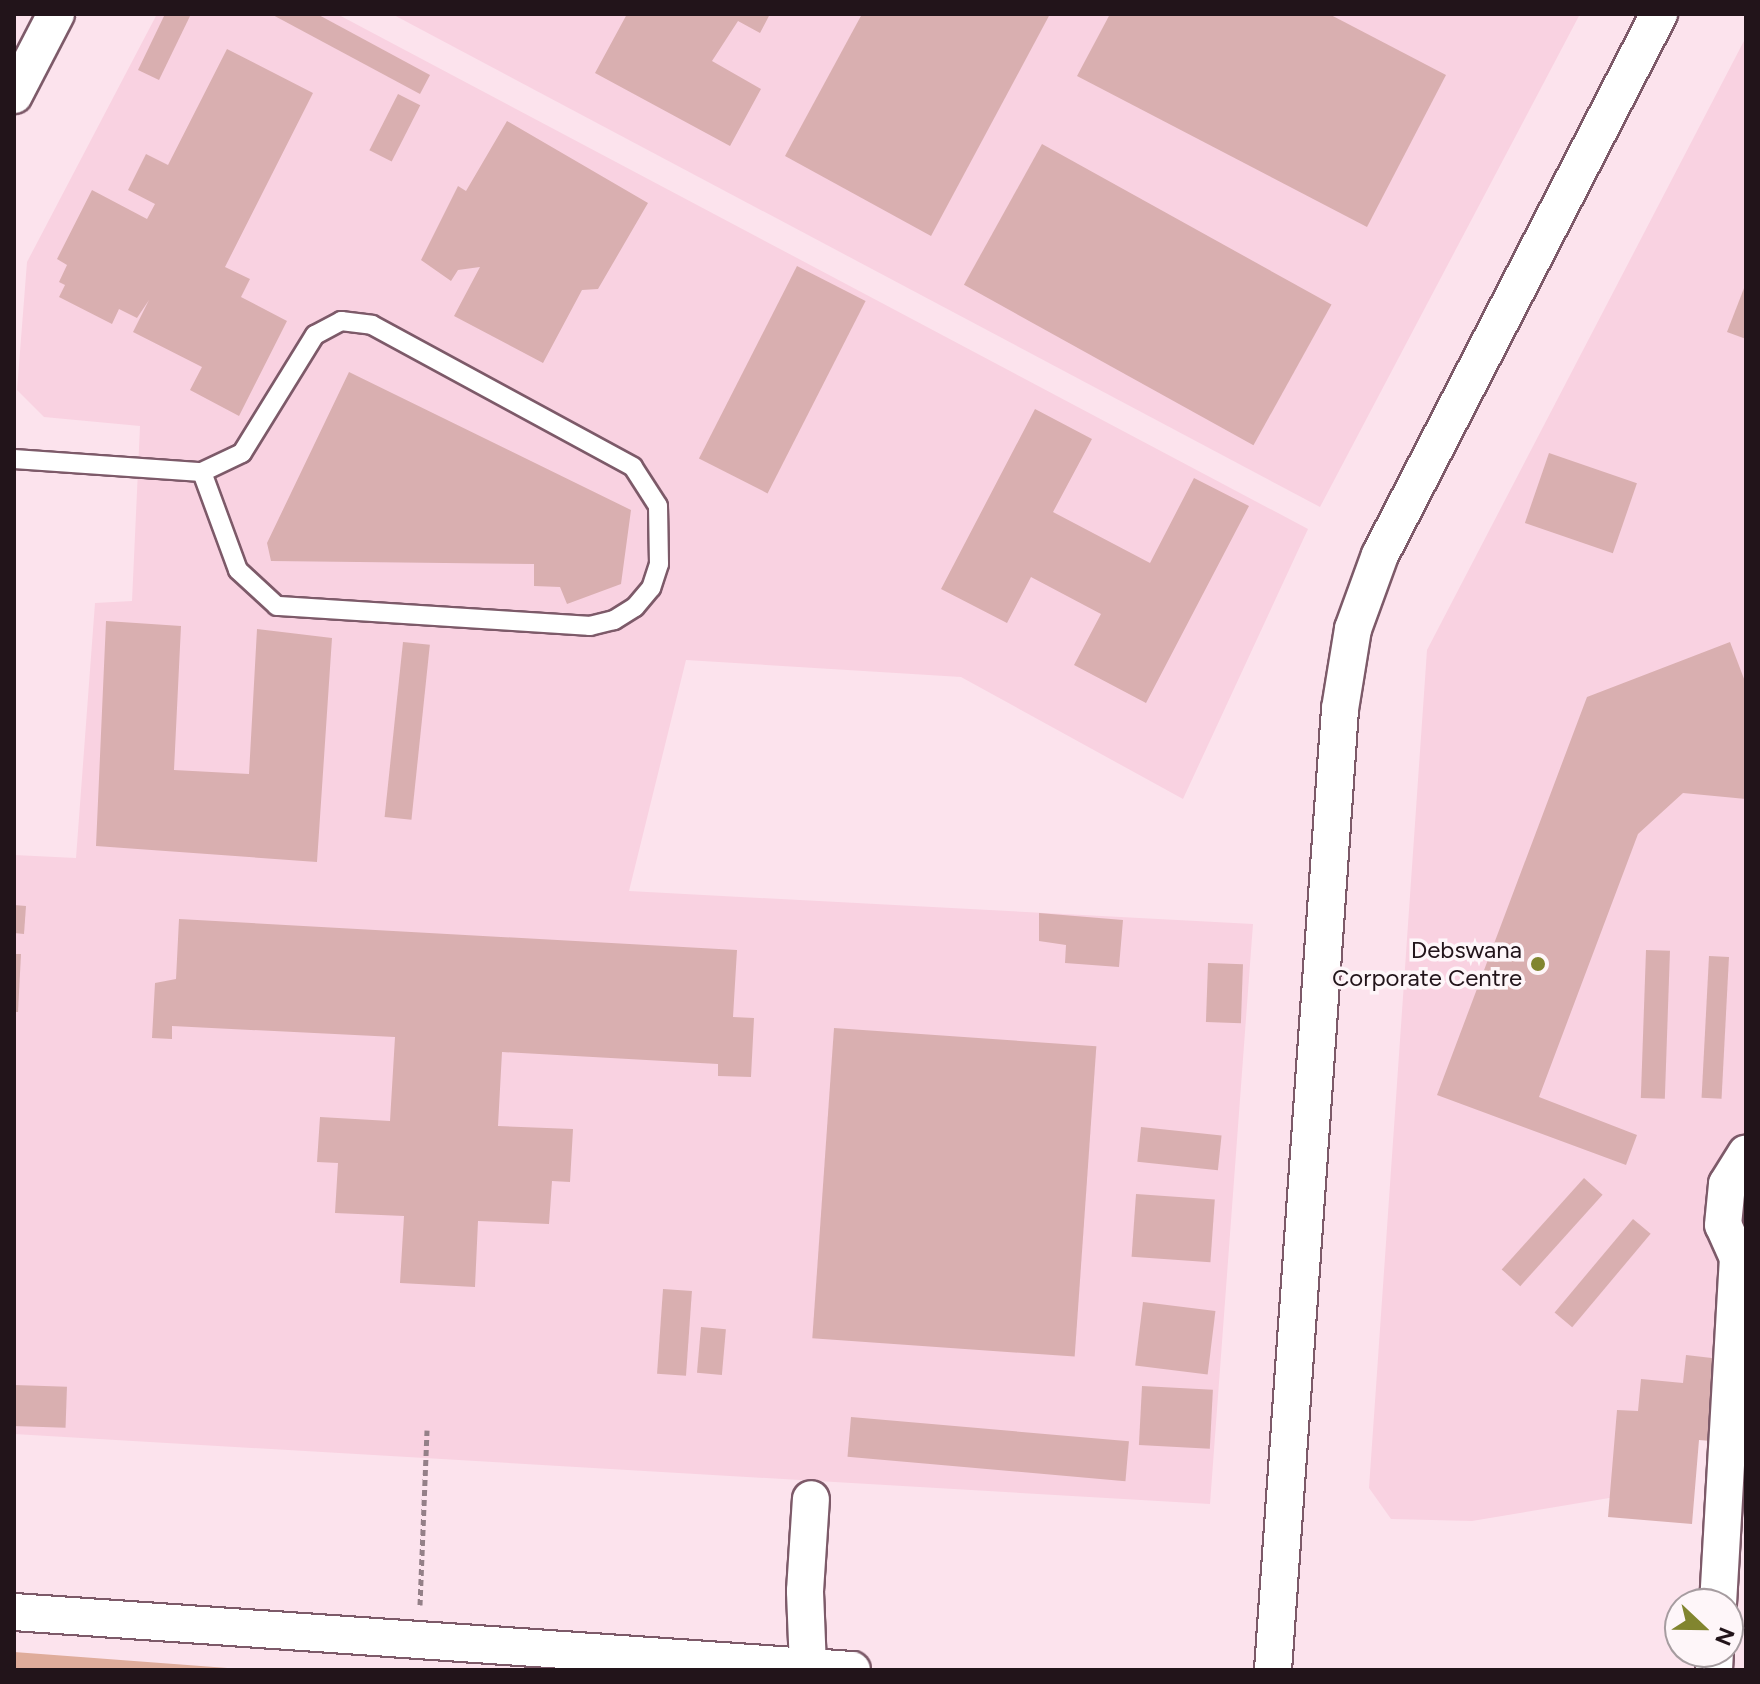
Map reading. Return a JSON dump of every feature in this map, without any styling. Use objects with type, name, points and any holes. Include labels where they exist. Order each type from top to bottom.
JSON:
[{"type":"street","points":[[14,95],[56,14]]},
{"type":"street","points":[[1273,1670],[1340,709],[1353,629],[1380,555],[1659,14]]},
{"type":"street","points":[[1719,1588],[1738,1258],[1723,1225],[1727,1184],[1746,1154]]},
{"type":"street","points":[[808,1667],[805,1591],[811,1499]]},
{"type":"street","points":[[14,1612],[852,1670]]},
{"type":"lane","points":[[14,459],[202,472],[242,453],[315,335],[341,321],[372,325],[633,467],[658,506],[659,564],[651,588],[635,607],[614,620],[590,626],[277,606],[238,570],[202,472]]},
{"type":"path","points":[[418,1640],[427,1430]]},
{"type":"shaded area","points":[[157,14],[337,14],[1308,529],[1183,799],[961,677],[686,660],[629,891],[1253,924],[1210,1504],[14,1434],[14,855],[76,858],[95,603],[132,601],[140,426],[44,417],[17,390],[27,262]]},
{"type":"shaded area","points":[[392,14],[1580,14],[1320,507]]},
{"type":"shaded area","points":[[1746,37],[1746,1414],[1690,1413],[1675,1487],[1472,1521],[1391,1519],[1369,1488],[1427,650]]},
{"type":"shaded area","points":[[14,1652],[254,1670],[14,1670]]},
{"type":"building","points":[[165,14],[191,14],[159,80],[138,70]]},
{"type":"building","points":[[271,14],[317,14],[430,75],[420,94]]},
{"type":"building","points":[[627,14],[770,14],[760,33],[738,21],[712,61],[761,89],[730,146],[595,73]]},
{"type":"building","points":[[862,14],[1050,14],[931,236],[785,156]]},
{"type":"building","points":[[1110,14],[1329,14],[1446,75],[1367,227],[1077,76]]},
{"type":"building","points":[[227,49],[313,93],[225,267],[250,279],[241,297],[287,321],[239,416],[190,390],[202,367],[133,332],[149,300],[137,318],[119,309],[112,324],[59,297],[65,285],[59,282],[67,265],[57,259],[92,190],[147,219],[155,204],[128,190],[146,154],[168,165]]},
{"type":"building","points":[[398,94],[420,105],[392,161],[369,150]]},
{"type":"building","points":[[507,121],[648,203],[598,289],[582,290],[543,363],[454,316],[480,267],[458,270],[451,281],[421,260],[458,186],[466,191]]},
{"type":"building","points":[[1042,144],[1331,304],[1253,445],[964,285]]},
{"type":"building","points":[[797,266],[866,301],[768,493],[699,458]]},
{"type":"building","points":[[1746,283],[1746,339],[1727,332]]},
{"type":"building","points":[[349,372],[631,510],[621,584],[567,604],[560,587],[534,586],[534,564],[271,561],[267,543]]},
{"type":"building","points":[[1035,409],[1092,439],[1053,512],[1150,563],[1194,478],[1249,506],[1146,703],[1074,665],[1101,614],[1031,577],[1007,623],[941,589]]},
{"type":"building","points":[[1549,453],[1637,483],[1613,553],[1525,523]]},
{"type":"building","points":[[106,621],[181,626],[174,770],[249,774],[257,629],[332,638],[317,862],[96,846]]},
{"type":"building","points":[[403,642],[430,645],[411,820],[385,817]]},
{"type":"building","name":"Debswana Corporate Centre","points":[[1730,642],[1746,684],[1746,799],[1683,793],[1638,834],[1539,1097],[1637,1135],[1626,1165],[1437,1095],[1587,697]]},
{"type":"building","points":[[14,905],[26,906],[24,934],[14,933]]},
{"type":"building","points":[[1039,913],[1123,920],[1119,967],[1065,963],[1066,945],[1039,941]]},
{"type":"building","points":[[179,919],[737,950],[733,1017],[754,1018],[751,1077],[718,1076],[718,1064],[502,1052],[498,1126],[573,1129],[570,1182],[552,1181],[549,1224],[478,1221],[475,1287],[400,1283],[404,1216],[335,1213],[338,1163],[317,1162],[320,1117],[390,1121],[395,1037],[172,1026],[172,1039],[152,1038],[155,983],[176,979]]},
{"type":"building","points":[[1646,950],[1670,951],[1665,1099],[1641,1098]]},
{"type":"building","points":[[14,954],[21,954],[18,1012],[14,1012]]},
{"type":"building","points":[[1709,956],[1729,957],[1722,1099],[1702,1098]]},
{"type":"building","points":[[1208,963],[1243,964],[1241,1023],[1206,1022]]},
{"type":"building","points":[[834,1028],[1096,1046],[1075,1357],[812,1338]]},
{"type":"building","points":[[1141,1127],[1222,1135],[1218,1170],[1137,1162]]},
{"type":"building","points":[[1584,1178],[1603,1195],[1520,1286],[1502,1269]]},
{"type":"building","points":[[1136,1194],[1215,1200],[1210,1262],[1132,1257]]},
{"type":"building","points":[[1633,1219],[1651,1234],[1572,1327],[1555,1312]]},
{"type":"building","points":[[663,1289],[692,1291],[686,1376],[657,1374]]},
{"type":"building","points":[[1143,1302],[1215,1311],[1208,1374],[1135,1366]]},
{"type":"building","points":[[701,1327],[726,1329],[722,1375],[697,1373]]},
{"type":"building","points":[[1686,1355],[1746,1362],[1746,1444],[1699,1440],[1692,1524],[1608,1517],[1617,1410],[1638,1411],[1641,1379],[1683,1383]]},
{"type":"building","points":[[14,1385],[67,1387],[66,1428],[14,1426]]},
{"type":"building","points":[[1142,1386],[1213,1390],[1210,1449],[1139,1445]]},
{"type":"building","points":[[851,1417],[1129,1441],[1125,1481],[848,1457]]},
{"type":"place","name":"Debswana Corporate Centre","points":[[1538,964]]}]
